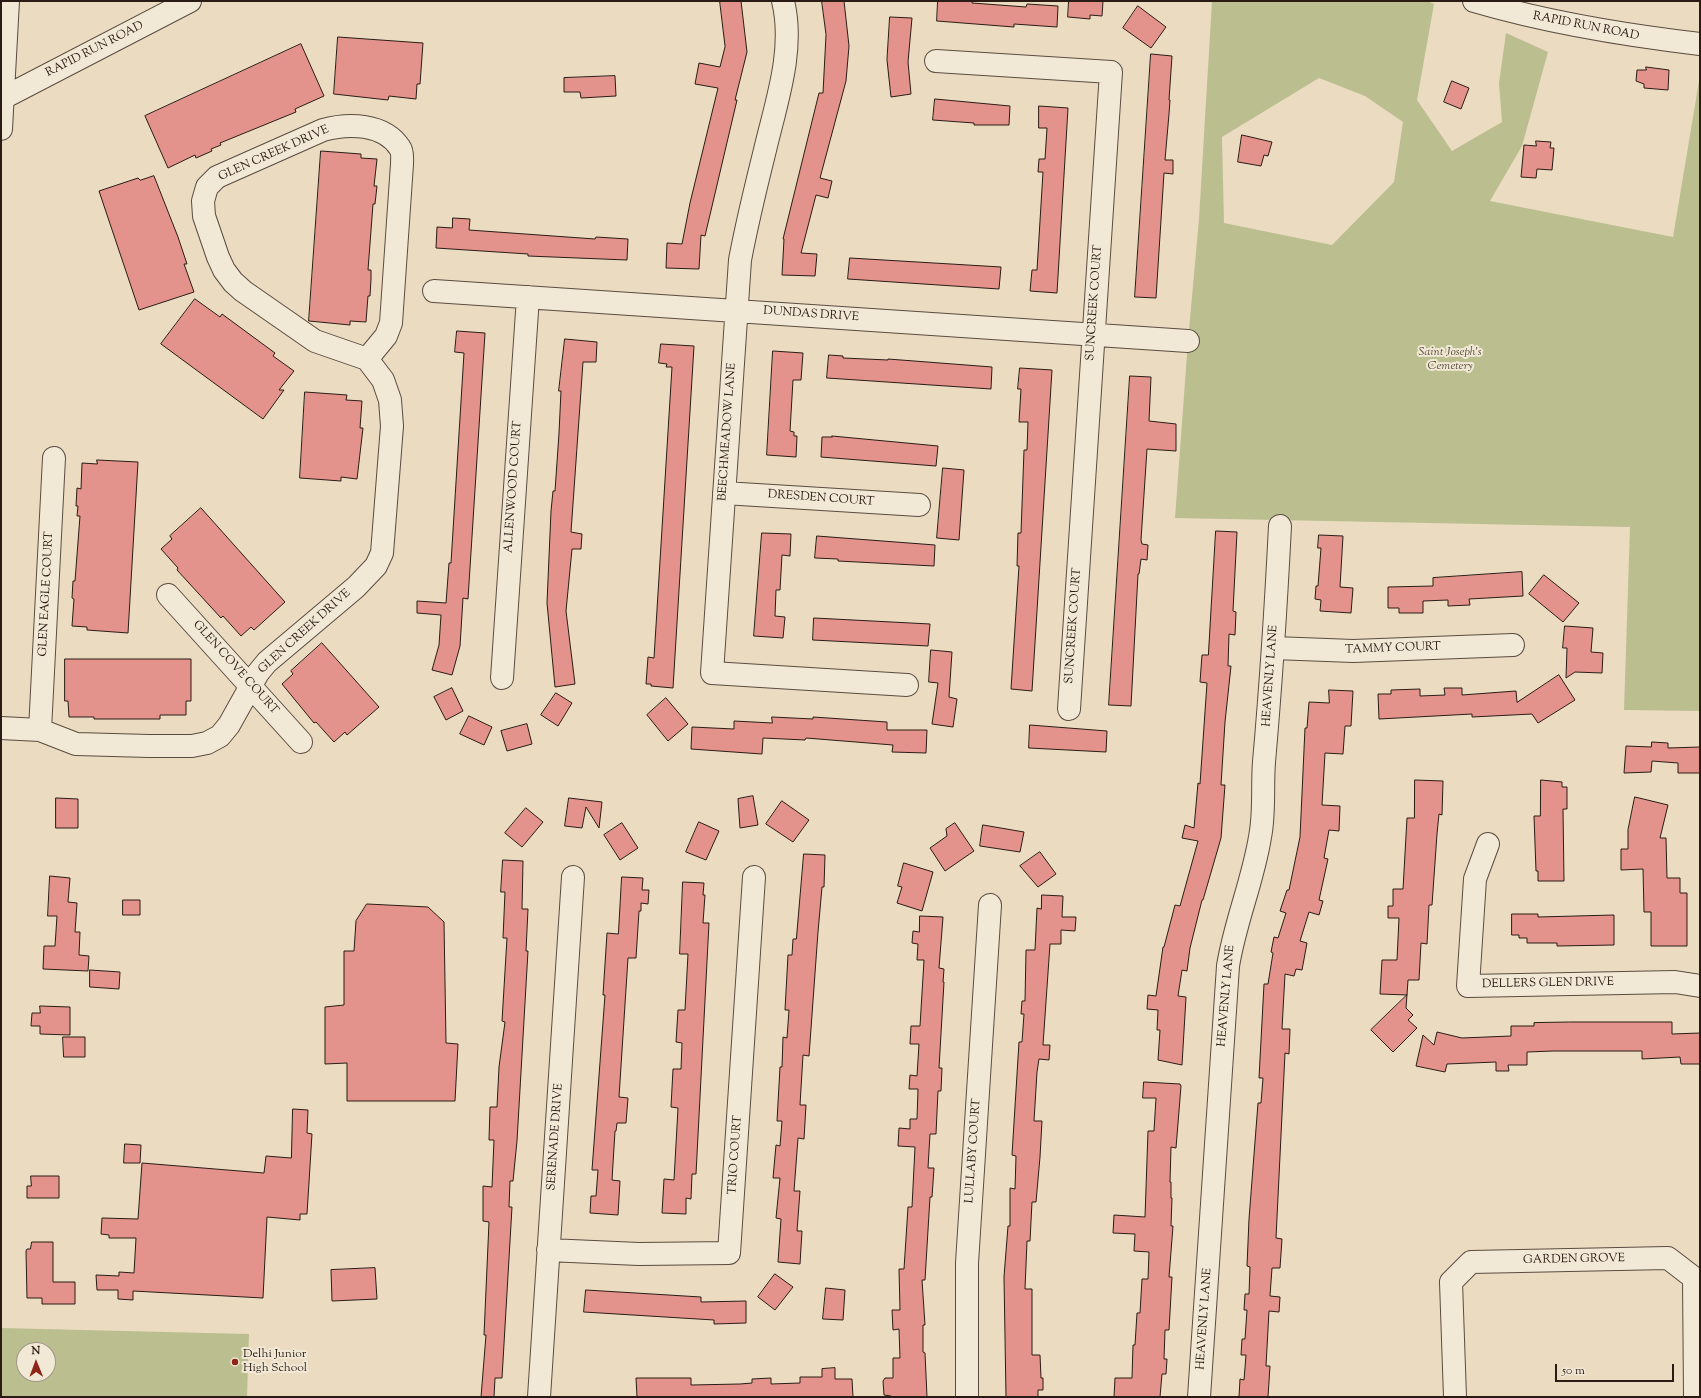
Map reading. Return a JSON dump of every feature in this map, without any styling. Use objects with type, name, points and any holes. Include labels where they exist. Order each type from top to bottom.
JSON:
[{"type":"street","points":[[1,129],[8,1]]},
{"type":"street","name":"RAPID RUN ROAD","points":[[2,98],[190,1]]},
{"type":"street","name":"BEECHMEADOW LANE","points":[[783,1],[787,35],[782,78],[749,212],[740,260],[712,673],[907,685]]},
{"type":"street","name":"RAPID RUN ROAD","points":[[1474,1],[1568,25],[1625,36],[1700,44]]},
{"type":"street","name":"SUNCREEK COURT","points":[[936,60],[1111,72],[1069,709]]},
{"type":"street","name":"GLEN CREEK DRIVE","points":[[1,728],[40,730],[76,744],[192,746],[206,743],[220,736],[229,725],[250,686],[267,662],[356,587],[376,566],[382,553],[392,426],[390,400],[383,380],[368,358],[315,341],[243,291],[233,282],[224,270],[218,257],[204,216],[203,201],[207,188],[217,177],[323,130],[337,126],[366,126],[380,130],[401,149],[402,164],[391,323],[386,336],[368,358]]},
{"type":"street","name":"DUNDAS DRIVE","points":[[434,291],[1188,340]]},
{"type":"street","name":"ALLENWOOD COURT","points":[[502,678],[528,297]]},
{"type":"street","name":"GLEN EAGLE COURT","points":[[40,730],[54,458]]},
{"type":"street","name":"DRESDEN COURT","points":[[724,493],[919,505]]},
{"type":"street","name":"HEAVENLY LANE","points":[[1199,1397],[1228,966],[1233,938],[1255,864],[1260,836],[1263,776],[1274,648],[1280,526]]},
{"type":"street","name":"GLEN COVE COURT","points":[[168,595],[301,742]]},
{"type":"street","name":"TAMMY COURT","points":[[1274,648],[1354,651],[1513,645]]},
{"type":"street","name":"DELLERS GLEN DRIVE","points":[[1488,844],[1475,879],[1468,986],[1675,982],[1700,986]]},
{"type":"street","name":"TRIO COURT","points":[[548,1250],[639,1254],[729,1253],[754,877]]},
{"type":"street","name":"SERENADE DRIVE","points":[[539,1397],[573,878]]},
{"type":"street","name":"LULLABY COURT","points":[[966,1397],[967,1263],[990,905]]},
{"type":"street","name":"GARDEN GROVE","points":[[1456,1397],[1451,1282],[1471,1262],[1668,1258],[1694,1278],[1695,1397]]},
{"type":"green space","name":"Saint Joseph’s Cemetery","points":[[1212,1],[1427,1],[1434,4],[1417,100],[1452,151],[1502,122],[1499,83],[1506,33],[1548,52],[1522,146],[1490,201],[1673,237],[1700,75],[1700,711],[1624,710],[1630,527],[1175,518],[1188,341],[1199,219]],"holes":[[[1319,78],[1365,96],[1403,122],[1394,182],[1332,245],[1224,223],[1222,137]]]},
{"type":"green space","points":[[1,1328],[249,1334],[247,1397],[1,1397]]},
{"type":"building","points":[[720,1],[741,1],[747,52],[705,236],[701,235],[699,269],[666,268],[667,243],[682,244],[690,203],[718,88],[695,84],[699,63],[720,67],[725,47]]},
{"type":"building","points":[[822,1],[844,1],[849,46],[846,81],[820,178],[832,181],[828,198],[816,195],[801,253],[817,254],[815,276],[782,275],[783,239],[819,93],[823,93],[826,35]]},
{"type":"building","points":[[938,1],[972,1],[972,3],[1026,7],[1027,4],[1058,6],[1057,27],[1014,24],[1014,27],[937,21]]},
{"type":"building","points":[[1069,1],[1103,1],[1102,16],[1090,15],[1090,19],[1068,17]]},
{"type":"building","points":[[1138,6],[1166,27],[1151,48],[1123,28]]},
{"type":"building","points":[[890,17],[912,18],[908,62],[911,94],[891,97],[887,60]]},
{"type":"building","points":[[338,37],[423,43],[420,84],[417,84],[416,99],[389,96],[388,100],[334,94]]},
{"type":"building","points":[[301,44],[324,96],[295,109],[296,112],[220,143],[221,145],[211,149],[212,151],[196,158],[195,155],[168,168],[145,116]]},
{"type":"building","points":[[1151,54],[1172,56],[1165,160],[1173,160],[1173,174],[1164,173],[1156,298],[1135,297]]},
{"type":"building","points":[[1646,67],[1669,70],[1668,90],[1644,88],[1644,84],[1636,81],[1637,70],[1646,70]]},
{"type":"building","points":[[615,76],[616,96],[581,98],[580,92],[564,92],[564,78]]},
{"type":"building","points":[[1452,81],[1469,88],[1461,109],[1444,102]]},
{"type":"building","points":[[935,99],[1010,106],[1009,125],[974,125],[974,123],[933,120]]},
{"type":"building","points":[[1039,106],[1068,108],[1057,293],[1030,291],[1032,270],[1037,270],[1043,172],[1038,172],[1039,159],[1045,159],[1047,128],[1039,128]]},
{"type":"building","points":[[1242,135],[1272,142],[1268,156],[1264,155],[1261,166],[1238,162]]},
{"type":"building","points":[[1536,141],[1551,142],[1550,148],[1554,148],[1552,170],[1537,169],[1536,178],[1521,177],[1524,145],[1536,146]]},
{"type":"building","points":[[321,151],[361,154],[361,158],[377,159],[374,186],[377,186],[375,204],[373,204],[368,270],[371,270],[370,296],[368,296],[366,322],[350,321],[350,325],[309,321]]},
{"type":"building","points":[[154,176],[178,237],[187,264],[184,264],[194,292],[139,310],[99,191],[138,178],[140,180]]},
{"type":"building","points":[[453,218],[470,219],[469,230],[595,239],[596,237],[628,239],[627,260],[528,256],[528,254],[436,248],[437,227],[452,228]]},
{"type":"building","points":[[850,258],[1001,267],[999,289],[848,279]]},
{"type":"building","points":[[195,299],[220,317],[222,314],[275,353],[273,356],[294,371],[279,390],[284,390],[263,419],[161,344]]},
{"type":"building","points":[[457,331],[485,333],[468,599],[463,598],[460,646],[452,675],[432,670],[439,645],[441,615],[417,613],[417,601],[446,603],[449,563],[451,563],[464,353],[455,352]]},
{"type":"building","points":[[565,339],[597,342],[596,362],[583,362],[571,532],[582,534],[581,549],[572,549],[566,611],[575,684],[555,687],[547,603],[551,511],[553,491],[555,491],[559,433],[561,391],[559,391]]},
{"type":"building","points":[[661,344],[694,346],[673,688],[651,686],[651,684],[646,684],[648,657],[654,658],[672,367],[666,367],[667,364],[659,363]]},
{"type":"building","points":[[773,351],[803,353],[801,380],[793,380],[790,431],[794,432],[794,436],[797,436],[796,457],[767,455]]},
{"type":"building","points":[[829,355],[843,356],[843,358],[888,359],[992,367],[991,389],[827,378]]},
{"type":"building","points":[[1020,368],[1052,370],[1032,691],[1011,689],[1019,566],[1017,566],[1018,533],[1021,533],[1024,450],[1027,450],[1028,422],[1019,422],[1021,389],[1018,389]]},
{"type":"building","points":[[1130,376],[1151,377],[1149,421],[1176,424],[1176,451],[1147,449],[1141,540],[1142,544],[1148,545],[1147,560],[1141,559],[1138,574],[1131,706],[1109,705]]},
{"type":"building","points":[[305,392],[347,395],[346,400],[362,401],[360,428],[363,428],[357,479],[341,477],[341,481],[300,478]]},
{"type":"building","points":[[832,436],[938,446],[936,466],[821,457],[822,437]]},
{"type":"building","points":[[97,460],[138,462],[128,633],[87,630],[87,627],[72,626],[74,599],[72,598],[73,581],[75,581],[80,516],[77,516],[77,488],[81,489],[82,463],[97,464]]},
{"type":"building","points":[[943,468],[964,470],[959,540],[937,538]]},
{"type":"building","points":[[201,508],[285,602],[254,630],[251,627],[241,636],[223,616],[221,618],[177,570],[178,568],[161,549],[172,539],[170,536]]},
{"type":"building","points":[[1216,531],[1237,532],[1233,611],[1236,612],[1235,635],[1229,634],[1228,666],[1231,666],[1225,722],[1221,785],[1225,785],[1221,838],[1202,900],[1190,948],[1187,971],[1182,970],[1178,996],[1186,997],[1182,1065],[1158,1060],[1160,1030],[1157,1030],[1158,1010],[1147,1009],[1148,995],[1156,996],[1163,947],[1175,905],[1180,906],[1198,841],[1182,838],[1185,825],[1194,828],[1198,783],[1200,784],[1207,683],[1200,682],[1202,655],[1208,655]]},
{"type":"building","points":[[762,533],[791,534],[790,556],[782,555],[780,590],[776,590],[775,616],[785,617],[783,638],[754,636]]},
{"type":"building","points":[[1319,535],[1343,536],[1340,587],[1353,588],[1351,613],[1320,611],[1321,600],[1315,599],[1316,586],[1318,586],[1321,548],[1318,548]]},
{"type":"building","points":[[817,536],[935,545],[934,566],[838,561],[838,559],[815,558]]},
{"type":"building","points":[[1522,572],[1523,596],[1469,599],[1470,605],[1448,606],[1448,600],[1423,601],[1423,613],[1399,613],[1399,608],[1388,608],[1388,587],[1433,586],[1433,578]]},
{"type":"building","points":[[1544,575],[1579,603],[1563,622],[1529,594]]},
{"type":"building","points":[[814,618],[930,624],[928,646],[813,640]]},
{"type":"building","points":[[1565,626],[1593,628],[1591,652],[1603,653],[1602,673],[1575,672],[1566,678],[1567,648],[1563,648]]},
{"type":"building","points":[[322,643],[379,707],[347,735],[345,732],[334,742],[316,722],[314,723],[282,684],[293,674],[291,671]]},
{"type":"building","points":[[931,650],[952,652],[949,697],[957,699],[953,727],[932,724],[938,683],[929,682]]},
{"type":"building","points":[[65,659],[191,659],[191,701],[186,701],[186,715],[160,715],[160,719],[94,719],[94,717],[69,717],[68,701],[65,701]]},
{"type":"building","points":[[1559,675],[1575,700],[1538,723],[1532,714],[1472,717],[1472,714],[1379,719],[1378,694],[1391,694],[1391,690],[1420,689],[1420,696],[1445,695],[1444,688],[1462,688],[1462,695],[1516,691],[1517,702]]},
{"type":"building","points":[[452,688],[463,711],[446,720],[434,697]]},
{"type":"building","points":[[1329,690],[1353,691],[1351,726],[1345,726],[1343,754],[1325,753],[1322,805],[1340,806],[1339,831],[1329,830],[1324,858],[1328,859],[1319,900],[1323,901],[1319,915],[1309,912],[1300,941],[1307,943],[1302,970],[1296,969],[1294,976],[1285,974],[1282,1029],[1290,1029],[1289,1054],[1285,1053],[1276,1238],[1282,1239],[1280,1268],[1272,1268],[1270,1296],[1280,1297],[1279,1312],[1269,1311],[1266,1366],[1270,1366],[1268,1397],[1239,1397],[1240,1379],[1244,1380],[1246,1355],[1241,1355],[1242,1339],[1245,1339],[1247,1310],[1244,1310],[1245,1294],[1249,1294],[1250,1267],[1247,1266],[1249,1219],[1258,1103],[1261,1103],[1263,1078],[1259,1078],[1264,984],[1268,984],[1274,937],[1278,938],[1286,913],[1280,911],[1287,890],[1289,890],[1300,837],[1305,728],[1307,728],[1309,702],[1329,703]]},
{"type":"building","points":[[556,693],[572,703],[558,726],[541,715]]},
{"type":"building","points":[[666,698],[688,724],[668,741],[647,715]]},
{"type":"building","points":[[469,716],[492,727],[484,745],[460,734]]},
{"type":"building","points":[[772,717],[813,719],[813,717],[887,722],[887,730],[927,730],[926,753],[892,752],[893,745],[806,738],[805,740],[763,738],[762,754],[691,749],[692,727],[734,729],[734,721],[772,723]]},
{"type":"building","points":[[527,724],[532,744],[507,751],[501,731]]},
{"type":"building","points":[[1030,725],[1107,731],[1106,752],[1029,748]]},
{"type":"building","points":[[1652,742],[1668,743],[1668,748],[1700,747],[1700,773],[1678,773],[1678,763],[1652,761],[1651,772],[1624,773],[1626,746],[1651,747]]},
{"type":"building","points":[[1415,780],[1443,781],[1442,815],[1439,814],[1432,905],[1429,905],[1427,944],[1421,943],[1419,980],[1408,980],[1407,995],[1380,994],[1382,960],[1397,960],[1399,918],[1388,918],[1388,906],[1393,906],[1393,889],[1403,889],[1407,818],[1414,818]]},
{"type":"building","points":[[1541,780],[1562,782],[1562,787],[1567,787],[1567,809],[1563,809],[1564,881],[1538,881],[1538,871],[1536,871],[1534,816],[1540,816]]},
{"type":"building","points":[[753,796],[758,825],[740,828],[738,799]]},
{"type":"building","points":[[1635,797],[1668,805],[1660,838],[1666,838],[1667,878],[1680,878],[1680,893],[1687,893],[1687,946],[1651,946],[1651,912],[1644,912],[1643,869],[1621,870],[1621,849],[1628,849],[1628,830]]},
{"type":"building","points":[[56,798],[78,799],[78,828],[56,828]]},
{"type":"building","points":[[569,798],[602,802],[599,828],[586,807],[582,828],[565,826]]},
{"type":"building","points":[[782,801],[809,820],[793,842],[766,824]]},
{"type":"building","points":[[526,808],[543,822],[522,847],[505,833]]},
{"type":"building","points":[[699,822],[719,831],[706,860],[686,852]]},
{"type":"building","points":[[622,823],[638,848],[620,860],[604,835]]},
{"type":"building","points":[[955,823],[974,851],[945,871],[930,848],[947,836],[946,829]]},
{"type":"building","points":[[983,825],[1024,832],[1020,852],[980,846]]},
{"type":"building","points":[[1040,852],[1056,874],[1038,887],[1020,866]]},
{"type":"building","points":[[804,854],[825,855],[824,887],[822,887],[818,932],[809,1056],[803,1055],[800,1105],[806,1105],[804,1139],[798,1138],[794,1191],[800,1191],[797,1231],[802,1231],[800,1264],[778,1262],[781,1219],[776,1218],[780,1178],[773,1178],[776,1145],[780,1146],[782,1121],[777,1121],[783,1037],[787,1038],[789,1010],[785,1010],[788,955],[792,955],[793,939],[796,939]]},
{"type":"building","points":[[503,860],[523,861],[522,909],[528,909],[526,951],[528,951],[517,1141],[513,1181],[510,1181],[509,1207],[512,1207],[502,1378],[495,1378],[494,1397],[481,1397],[486,1335],[484,1335],[489,1222],[483,1221],[483,1186],[492,1187],[494,1140],[489,1140],[490,1107],[497,1107],[499,1067],[505,1022],[502,1021],[507,938],[503,938],[505,892],[501,892]]},
{"type":"building","points":[[904,863],[933,872],[922,911],[897,903],[902,887],[898,886]]},
{"type":"building","points":[[50,876],[70,878],[68,902],[77,903],[75,932],[80,932],[79,955],[89,956],[88,971],[43,969],[44,946],[55,946],[57,916],[48,916]]},
{"type":"building","points":[[622,877],[643,878],[642,890],[649,890],[648,904],[641,903],[641,911],[639,911],[636,958],[628,958],[619,1097],[628,1098],[626,1123],[617,1123],[615,1131],[612,1180],[620,1181],[618,1215],[590,1213],[591,1196],[596,1196],[598,1170],[592,1170],[605,995],[603,995],[607,933],[618,934]]},
{"type":"building","points":[[683,882],[704,883],[703,895],[705,895],[703,923],[709,923],[696,1174],[692,1174],[691,1199],[686,1198],[686,1214],[662,1213],[664,1179],[674,1180],[678,1108],[671,1107],[673,1069],[681,1069],[682,1043],[676,1042],[678,1010],[685,1010],[688,954],[680,954]]},
{"type":"building","points":[[1042,895],[1063,896],[1062,917],[1076,917],[1075,931],[1061,930],[1061,944],[1050,944],[1043,1045],[1050,1045],[1049,1060],[1039,1059],[1037,1072],[1034,1121],[1042,1121],[1036,1202],[1032,1202],[1030,1241],[1027,1241],[1025,1289],[1032,1289],[1032,1355],[1040,1355],[1043,1390],[1038,1390],[1038,1397],[1006,1397],[1004,1277],[1008,1226],[1010,1226],[1010,1188],[1015,1189],[1016,1156],[1012,1155],[1019,1042],[1022,1042],[1024,1014],[1021,1014],[1022,1001],[1025,1001],[1026,950],[1035,950],[1037,908],[1041,909]]},
{"type":"building","points":[[123,900],[140,900],[140,915],[123,915]]},
{"type":"building","points":[[367,904],[428,907],[444,922],[446,1043],[458,1044],[455,1101],[347,1101],[347,1063],[325,1064],[325,1007],[344,1005],[344,951],[354,951],[356,921]]},
{"type":"building","points":[[1512,914],[1538,914],[1538,917],[1614,915],[1614,945],[1557,946],[1557,943],[1527,943],[1527,938],[1519,938],[1519,935],[1512,935]]},
{"type":"building","points":[[920,916],[943,917],[939,968],[944,969],[939,1068],[942,1068],[941,1091],[938,1091],[936,1134],[930,1134],[928,1168],[934,1168],[932,1197],[930,1197],[925,1280],[922,1280],[925,1325],[923,1325],[923,1352],[925,1353],[927,1397],[891,1397],[884,1395],[883,1381],[885,1378],[893,1378],[893,1358],[900,1358],[899,1329],[893,1330],[892,1310],[900,1310],[899,1269],[904,1269],[908,1207],[912,1207],[915,1147],[898,1146],[899,1128],[910,1129],[910,1119],[917,1119],[918,1089],[909,1089],[910,1075],[917,1076],[919,1044],[910,1044],[911,1026],[920,1026],[924,960],[917,960],[918,944],[912,943],[913,931],[919,932]]},
{"type":"building","points":[[90,970],[120,972],[119,989],[90,987]]},
{"type":"building","points":[[1407,995],[1406,1008],[1413,1015],[1408,1020],[1417,1028],[1393,1052],[1371,1030]]},
{"type":"building","points":[[40,1006],[70,1007],[70,1035],[40,1034],[40,1026],[31,1026],[32,1013],[40,1013]]},
{"type":"building","points":[[1672,1022],[1672,1034],[1700,1033],[1700,1064],[1681,1064],[1680,1057],[1642,1059],[1642,1051],[1553,1051],[1527,1052],[1527,1065],[1508,1065],[1509,1071],[1496,1071],[1496,1062],[1447,1064],[1445,1072],[1416,1066],[1423,1035],[1434,1045],[1437,1032],[1462,1038],[1511,1036],[1511,1026],[1534,1026],[1534,1023]]},
{"type":"building","points":[[63,1037],[85,1037],[85,1057],[64,1057]]},
{"type":"building","points":[[1144,1082],[1180,1084],[1181,1086],[1176,1148],[1171,1147],[1171,1226],[1173,1226],[1169,1277],[1172,1277],[1169,1330],[1165,1330],[1164,1359],[1167,1359],[1166,1374],[1162,1374],[1160,1397],[1114,1397],[1115,1378],[1132,1378],[1133,1345],[1135,1345],[1137,1313],[1140,1313],[1142,1279],[1148,1279],[1149,1252],[1134,1251],[1135,1234],[1113,1233],[1114,1215],[1145,1217],[1148,1131],[1154,1131],[1156,1098],[1143,1098]]},
{"type":"building","points":[[293,1109],[308,1110],[307,1133],[312,1134],[307,1214],[300,1214],[300,1220],[267,1217],[263,1298],[133,1291],[133,1300],[118,1299],[118,1290],[97,1290],[96,1275],[119,1276],[119,1272],[134,1273],[136,1238],[109,1238],[109,1235],[101,1234],[102,1218],[138,1219],[142,1163],[264,1173],[266,1156],[291,1158]]},
{"type":"building","points":[[125,1144],[141,1145],[140,1163],[124,1163]]},
{"type":"building","points":[[31,1176],[59,1176],[59,1198],[27,1198],[27,1186],[31,1186]]},
{"type":"building","points":[[32,1242],[53,1242],[53,1282],[75,1282],[75,1304],[42,1304],[42,1298],[27,1298],[26,1251],[27,1249],[30,1249]]},
{"type":"building","points":[[375,1268],[377,1299],[332,1301],[331,1270]]},
{"type":"building","points":[[775,1274],[793,1287],[775,1310],[758,1297]]},
{"type":"building","points":[[826,1288],[845,1290],[843,1320],[823,1319]]},
{"type":"building","points":[[586,1290],[701,1297],[701,1302],[746,1301],[746,1323],[714,1324],[714,1320],[584,1312]]},
{"type":"building","points":[[835,1368],[835,1379],[852,1379],[853,1397],[637,1397],[636,1378],[691,1378],[691,1385],[752,1383],[752,1379],[771,1378],[771,1384],[800,1383],[800,1377],[822,1377],[822,1369]]},
{"type":"place","name":"Delhi Junior High School","points":[[235,1362]]}]
